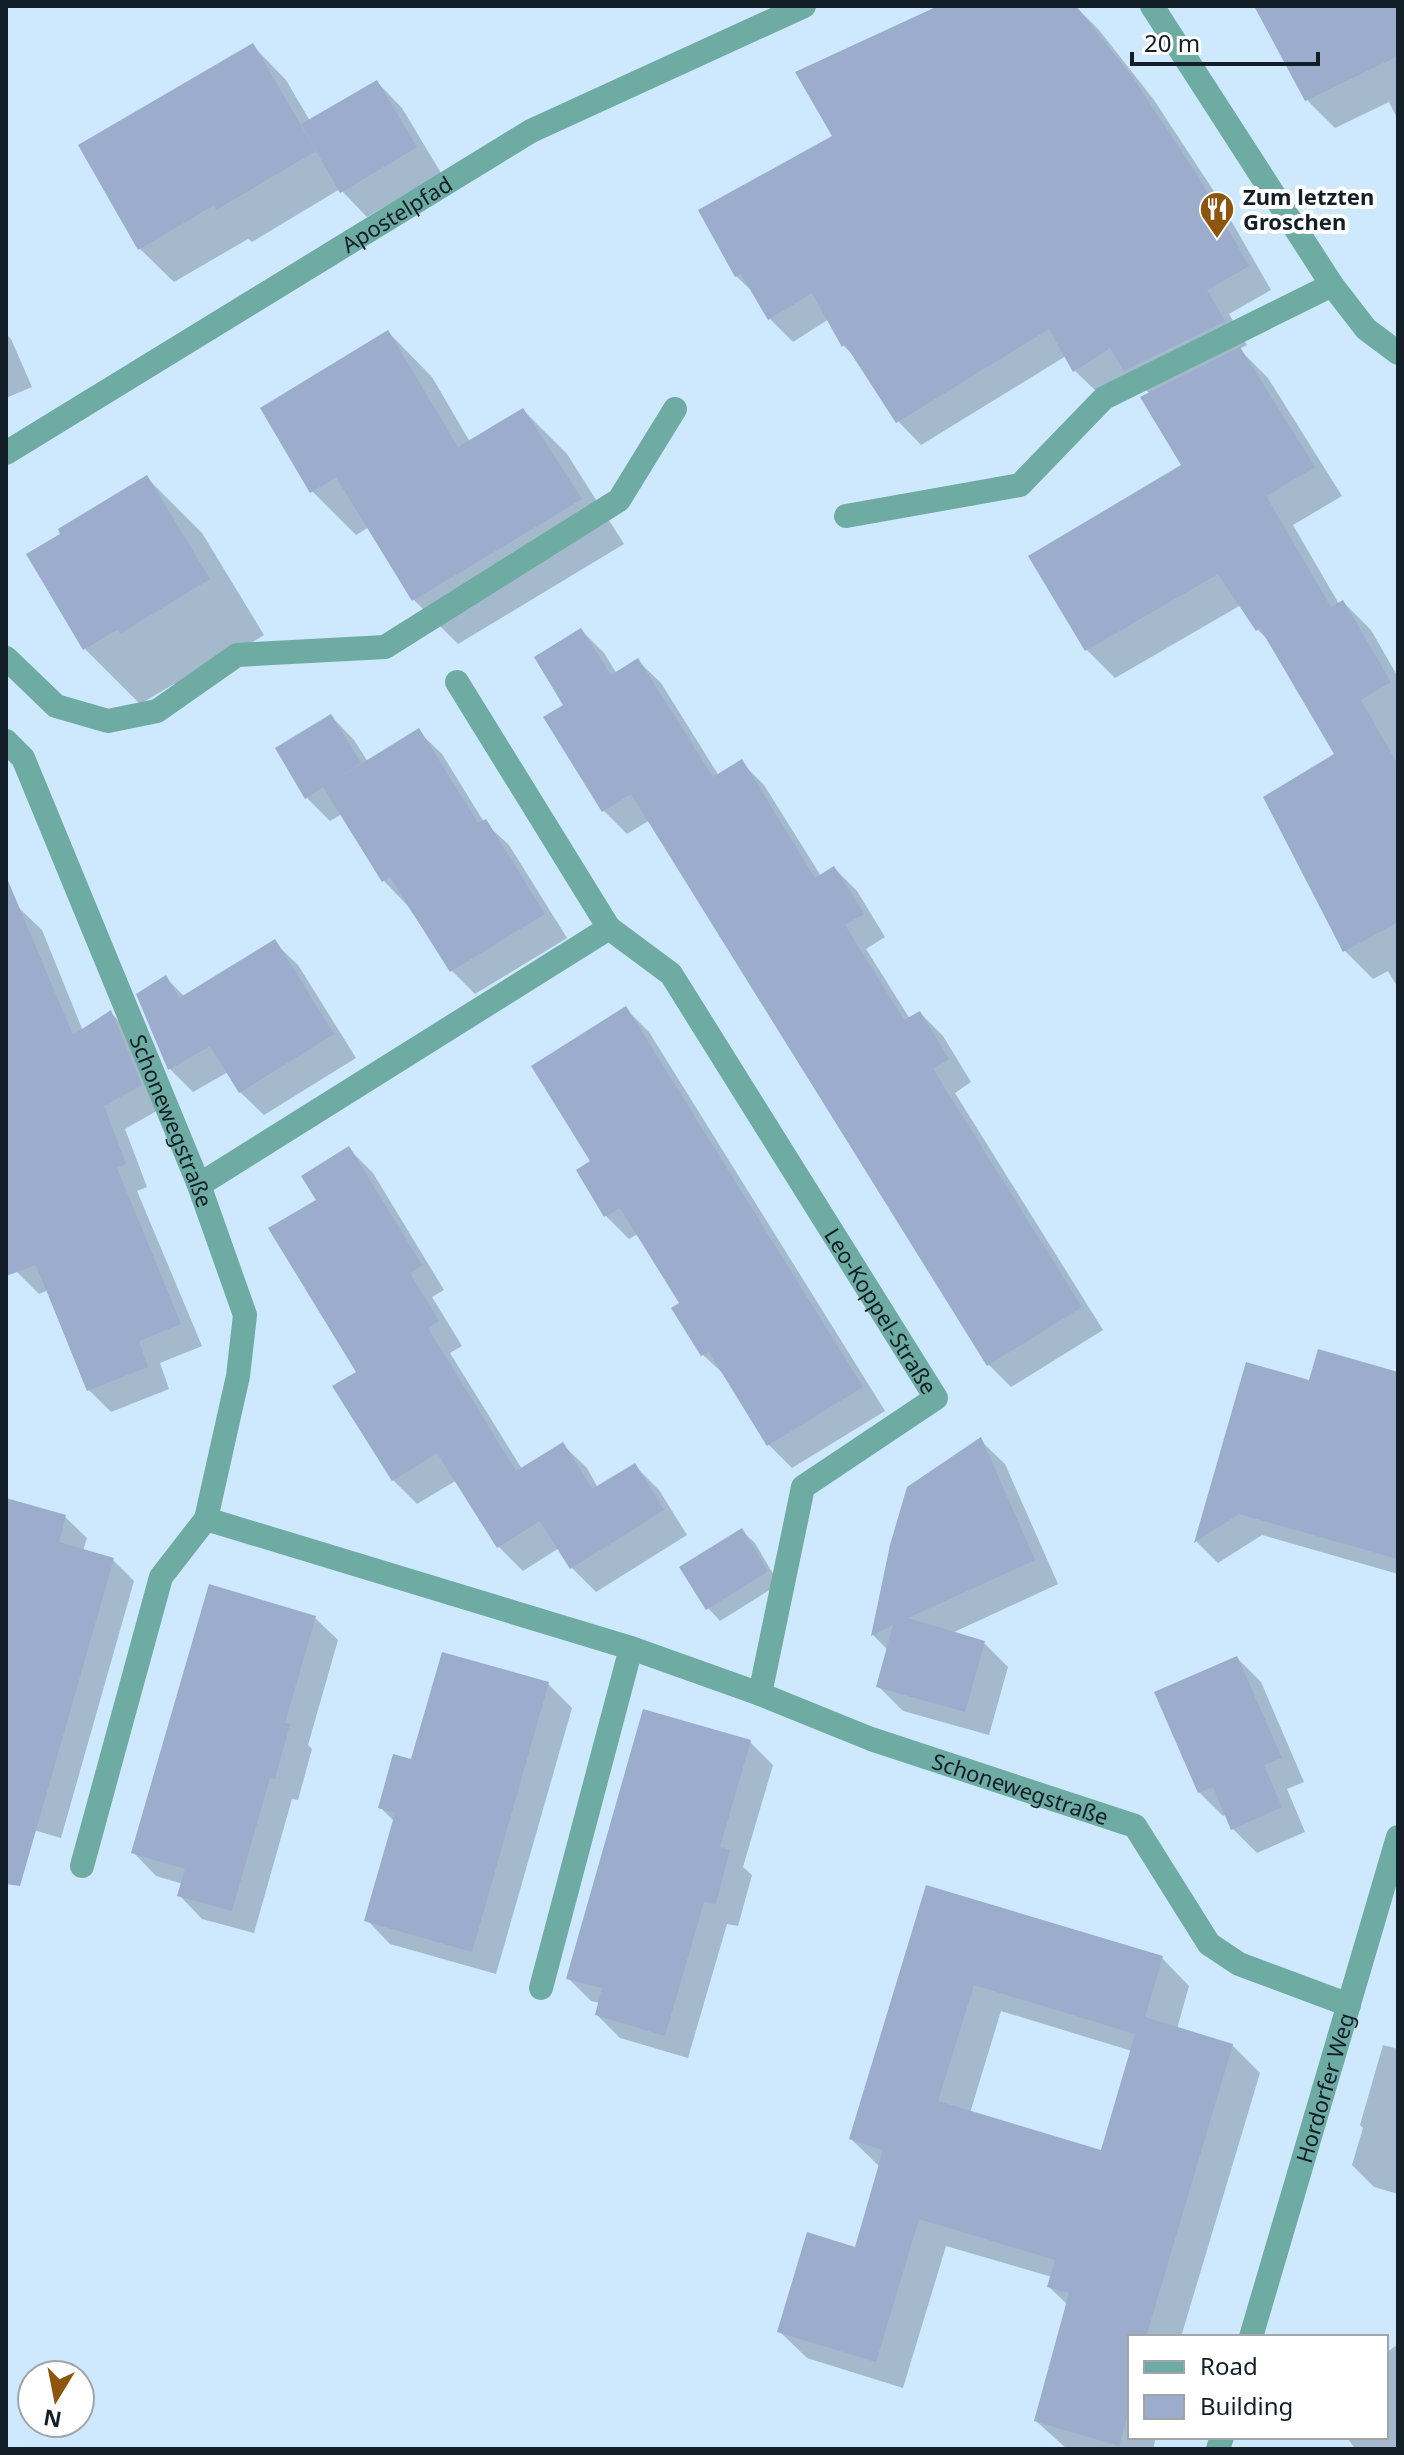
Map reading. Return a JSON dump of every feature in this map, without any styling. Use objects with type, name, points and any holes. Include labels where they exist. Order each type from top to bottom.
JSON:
[{"type":"street","name":"Apostelpfad","points":[[6,453],[531,131],[804,6]]},
{"type":"street","points":[[1152,6],[1332,285],[1366,329],[1398,353]]},
{"type":"street","points":[[846,516],[1020,485],[1104,398],[1332,285]]},
{"type":"street","points":[[6,658],[56,706],[108,721],[157,711],[237,655],[385,647],[619,500],[675,409]]},
{"type":"street","name":"Leo-Koppel-Straße","points":[[457,682],[609,928],[671,974],[936,1398],[803,1487],[760,1694]]},
{"type":"street","name":"Schonewegstraße","points":[[6,741],[23,758],[199,1185],[245,1315],[238,1376],[206,1519],[161,1577],[82,1866]]},
{"type":"street","points":[[199,1185],[609,928]]},
{"type":"street","name":"Schonewegstraße","points":[[206,1519],[631,1648],[760,1694],[871,1739],[1135,1826],[1209,1944],[1239,1964],[1349,2005]]},
{"type":"street","points":[[541,1988],[631,1648]]},
{"type":"street","name":"Hordorfer Weg","points":[[1252,2335],[1398,1837]]},
{"type":"building","points":[[938,6],[1076,6],[1131,75],[1194,170],[1249,266],[1207,290],[1225,321],[1124,371],[1110,348],[1073,372],[1049,329],[896,423],[845,344],[842,347],[812,293],[768,320],[741,274],[735,277],[698,210],[832,136],[795,72]]},
{"type":"building","points":[[1254,6],[1398,6],[1398,56],[1305,101]]},
{"type":"building","points":[[253,43],[316,151],[216,210],[214,205],[138,250],[78,145]]},
{"type":"building","points":[[377,80],[417,147],[340,193],[301,124]]},
{"type":"building","points":[[388,330],[458,447],[523,408],[582,499],[412,601],[336,477],[310,493],[260,408]]},
{"type":"building","points":[[1240,347],[1315,467],[1266,496],[1331,607],[1343,600],[1391,682],[1361,700],[1398,765],[1398,922],[1343,952],[1263,797],[1334,754],[1260,628],[1256,631],[1218,574],[1085,651],[1028,556],[1181,465],[1140,397]]},
{"type":"building","points":[[147,475],[210,579],[121,633],[117,630],[83,650],[26,554],[60,534],[58,529]]},
{"type":"building","points":[[581,628],[611,675],[638,658],[713,777],[742,759],[815,878],[834,866],[864,914],[845,925],[904,1020],[920,1011],[949,1059],[933,1069],[1082,1307],[987,1366],[631,794],[602,812],[543,717],[563,705],[534,657]]},
{"type":"building","points":[[331,714],[361,763],[330,783],[419,728],[478,823],[486,819],[545,914],[450,972],[390,877],[382,882],[323,787],[305,799],[275,748]]},
{"type":"building","points":[[6,876],[73,1035],[111,1010],[142,1085],[104,1106],[126,1164],[117,1168],[181,1324],[139,1341],[148,1367],[87,1391],[36,1265],[6,1276]]},
{"type":"building","points":[[275,939],[334,1034],[239,1093],[210,1046],[168,1070],[136,994],[166,975],[179,998]]},
{"type":"building","points":[[626,1006],[863,1387],[767,1446],[709,1352],[701,1356],[671,1308],[679,1303],[620,1208],[604,1217],[576,1170],[590,1161],[531,1066]]},
{"type":"building","points":[[349,1146],[422,1265],[410,1273],[439,1321],[428,1328],[516,1471],[563,1442],[592,1489],[635,1463],[664,1510],[570,1569],[540,1521],[497,1548],[437,1453],[392,1481],[332,1386],[356,1372],[268,1228],[316,1200],[301,1176]]},
{"type":"building","points":[[1318,1349],[1398,1372],[1398,1559],[1239,1514],[1194,1543],[1246,1362],[1309,1380]]},
{"type":"building","points":[[981,1437],[1035,1560],[908,1618],[985,1641],[965,1712],[876,1687],[893,1625],[871,1636],[890,1545],[907,1487]]},
{"type":"building","points":[[6,1498],[66,1515],[59,1542],[114,1558],[20,1886],[6,1884]]},
{"type":"building","points":[[742,1528],[768,1571],[706,1610],[679,1567]]},
{"type":"building","points":[[209,1584],[316,1616],[285,1723],[290,1724],[275,1779],[270,1778],[232,1911],[177,1896],[185,1869],[131,1853]]},
{"type":"building","points":[[442,1652],[549,1682],[472,1952],[364,1921],[395,1813],[378,1808],[393,1754],[411,1759]]},
{"type":"building","points":[[1237,1656],[1282,1758],[1264,1765],[1282,1807],[1231,1830],[1213,1787],[1198,1793],[1154,1692]]},
{"type":"building","points":[[643,1709],[751,1740],[720,1847],[730,1850],[716,1904],[704,1902],[665,2036],[595,2015],[602,1988],[566,1979]]},
{"type":"building","points":[[926,1885],[1163,1956],[1145,2017],[1233,2044],[1147,2335],[1128,2335],[1128,2414],[1119,2446],[1034,2421],[1069,2293],[1047,2287],[1055,2260],[919,2219],[876,2362],[777,2332],[807,2232],[855,2247],[883,2150],[849,2139]],"holes":[[[974,1985],[1135,2034],[1101,2150],[938,2101]]]},
{"type":"place","name":"Zum letzten Groschen","points":[[1217,240]]}]
